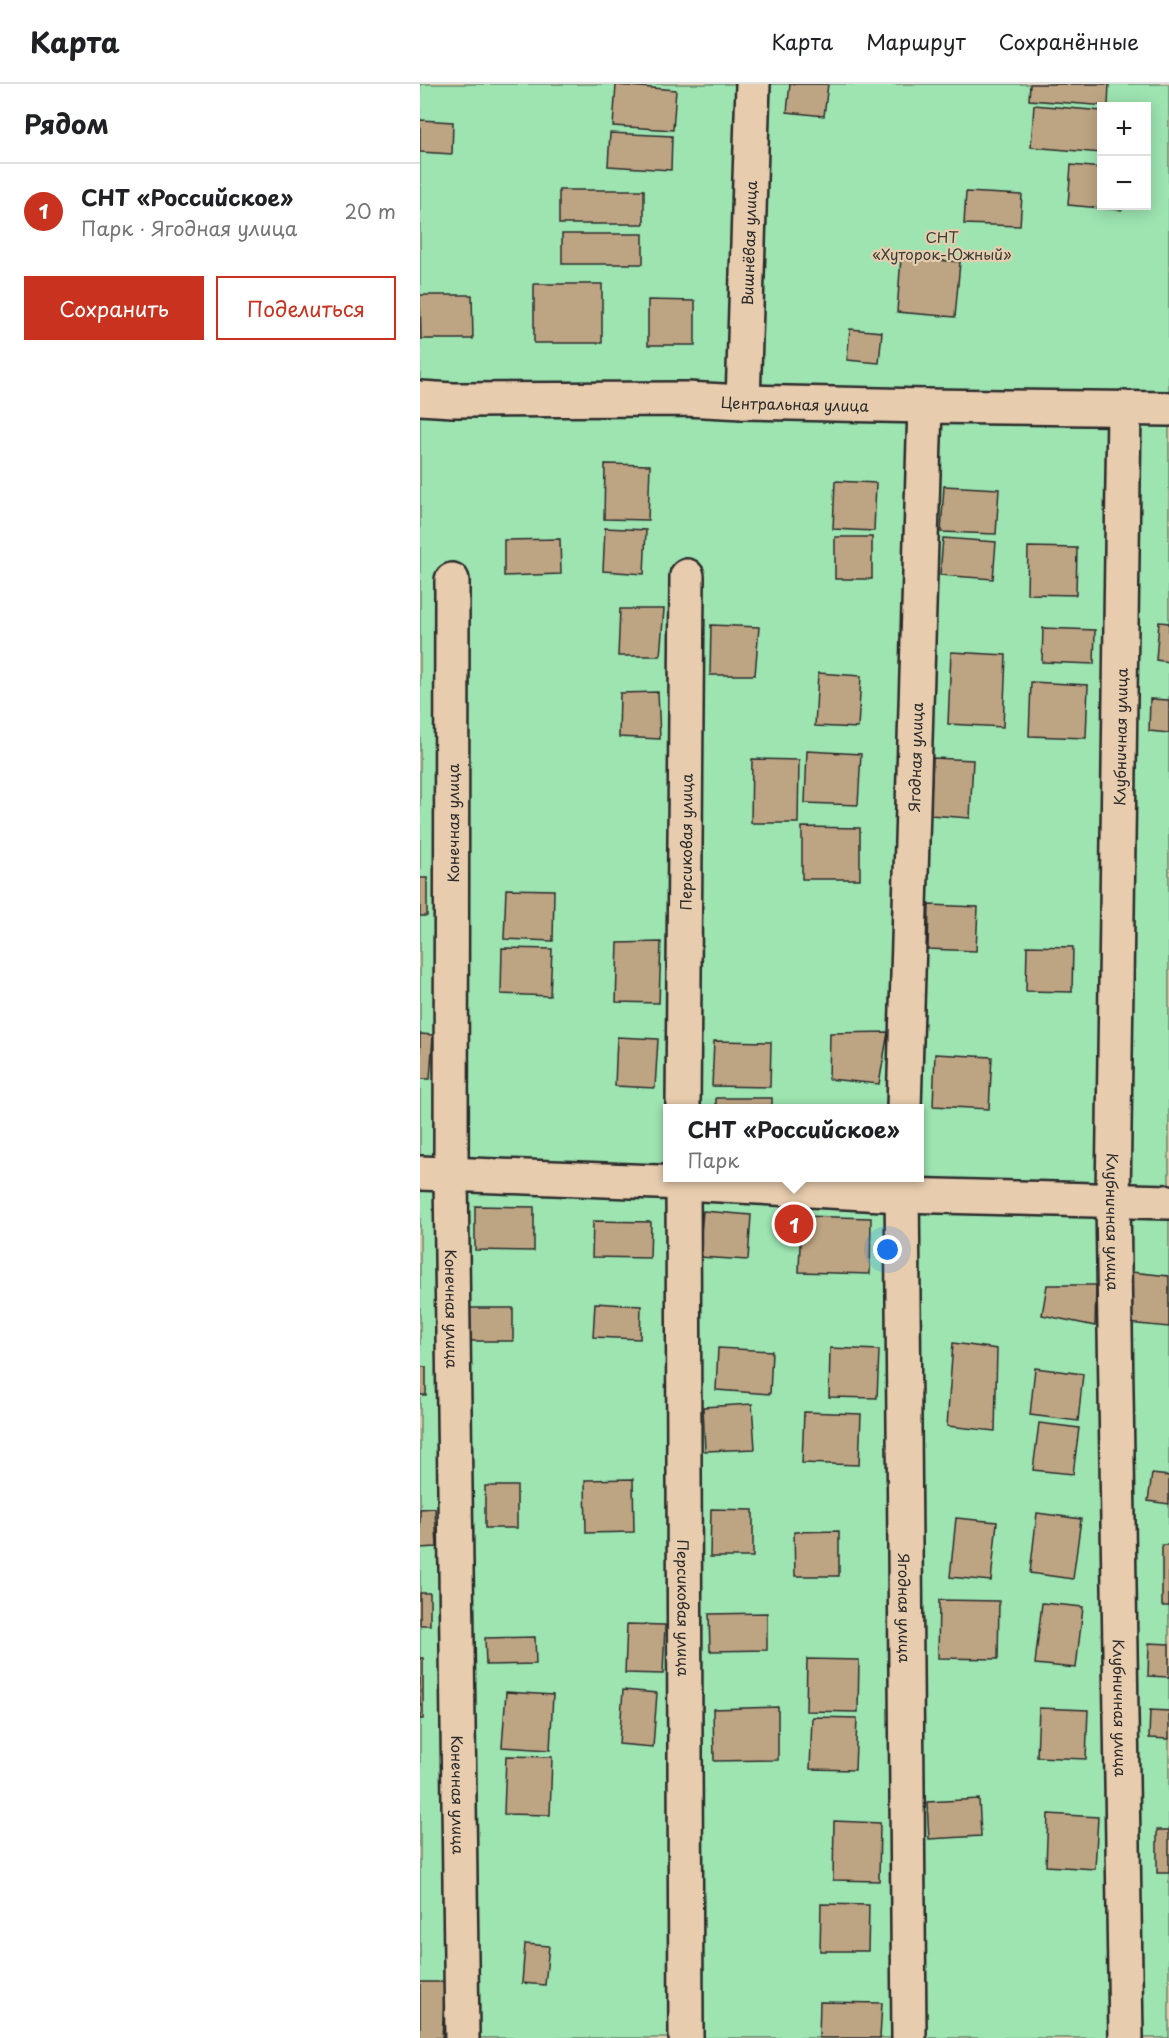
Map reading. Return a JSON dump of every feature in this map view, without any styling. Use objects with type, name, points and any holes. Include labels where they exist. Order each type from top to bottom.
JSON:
[{"type":"street","name":"Вишнёвая улица","points":[[743,402],[753,84]]},
{"type":"street","name":"Центральная улица","points":[[420,398],[453,400],[686,399],[925,406],[1169,409]]},
{"type":"street","name":"Ягодная улица","points":[[904,1104],[925,406]]},
{"type":"street","name":"Клубничная улица","points":[[1124,408],[1113,1200],[1125,2038]]},
{"type":"street","name":"Персиковая улица","points":[[683,1104],[687,576]]},
{"type":"street","name":"Конечная улица","points":[[452,580],[435,1174],[462,2038]]},
{"type":"street","points":[[435,1174],[663,1180]]},
{"type":"street","name":"Персиковая улица","points":[[683,1182],[686,2038]]},
{"type":"street","points":[[756,1182],[902,1186],[1169,1202]]},
{"type":"street","name":"Ягодная улица","points":[[902,1186],[909,2038]]},
{"type":"green space","name":"СНТ «Хуторок-Южный»","points":[[420,84],[1169,84],[1169,2038],[420,2038]]},
{"type":"building","points":[[790,84],[828,84],[824,116],[787,112]]},
{"type":"building","points":[[1030,84],[1109,84],[1108,102],[1097,102],[1097,105],[1029,100]]},
{"type":"building","points":[[616,85],[676,90],[673,130],[613,126]]},
{"type":"building","points":[[1034,105],[1097,111],[1097,153],[1031,147]]},
{"type":"building","points":[[420,120],[453,122],[452,154],[420,152]]},
{"type":"building","points":[[610,133],[672,136],[671,170],[608,166]]},
{"type":"building","points":[[1071,165],[1097,168],[1097,208],[1068,205]]},
{"type":"building","points":[[559,190],[644,190],[644,224],[559,224]]},
{"type":"building","points":[[966,192],[1022,195],[1020,226],[964,224]]},
{"type":"building","points":[[562,234],[643,234],[643,264],[562,264]]},
{"type":"building","points":[[901,257],[960,262],[955,317],[897,312]]},
{"type":"building","points":[[534,284],[602,284],[602,343],[534,343]]},
{"type":"building","points":[[420,295],[472,295],[473,339],[421,339]]},
{"type":"building","points":[[648,300],[695,301],[695,345],[648,345]]},
{"type":"building","points":[[850,329],[882,332],[879,363],[847,360]]},
{"type":"building","points":[[605,464],[650,465],[648,520],[604,519]]},
{"type":"building","points":[[835,481],[876,483],[874,531],[833,529]]},
{"type":"building","points":[[944,486],[999,489],[996,534],[941,532]]},
{"type":"building","points":[[605,528],[646,530],[644,574],[603,571]]},
{"type":"building","points":[[835,537],[872,537],[872,579],[835,579]]},
{"type":"building","points":[[943,538],[996,542],[993,579],[940,575]]},
{"type":"building","points":[[560,539],[561,574],[504,576],[504,540]]},
{"type":"building","points":[[1028,547],[1077,548],[1076,595],[1027,594]]},
{"type":"building","points":[[620,609],[664,609],[660,656],[618,656]]},
{"type":"building","points":[[1159,622],[1169,623],[1169,662],[1156,660]]},
{"type":"building","points":[[711,625],[759,627],[755,675],[710,675]]},
{"type":"building","points":[[1043,628],[1095,630],[1094,664],[1042,662]]},
{"type":"building","points":[[951,652],[1006,655],[1003,727],[948,724]]},
{"type":"building","points":[[818,673],[861,676],[858,728],[815,726]]},
{"type":"building","points":[[1031,682],[1088,685],[1086,738],[1029,736]]},
{"type":"building","points":[[658,692],[660,739],[619,737],[620,693]]},
{"type":"building","points":[[1150,699],[1169,700],[1169,733],[1149,731]]},
{"type":"building","points":[[807,751],[861,754],[858,805],[805,803]]},
{"type":"building","points":[[933,758],[973,760],[970,818],[930,815]]},
{"type":"building","points":[[752,759],[799,760],[798,823],[751,823]]},
{"type":"building","points":[[802,827],[860,828],[860,879],[802,879]]},
{"type":"building","points":[[420,878],[427,878],[427,916],[420,916]]},
{"type":"building","points":[[506,889],[554,890],[553,941],[504,939]]},
{"type":"building","points":[[929,905],[978,907],[976,951],[928,949]]},
{"type":"building","points":[[661,942],[659,1003],[616,1002],[618,943]]},
{"type":"building","points":[[1027,946],[1073,947],[1072,992],[1026,991]]},
{"type":"building","points":[[502,948],[552,949],[550,996],[501,994]]},
{"type":"building","points":[[888,1032],[879,1084],[829,1079],[830,1033]]},
{"type":"building","points":[[420,1034],[433,1035],[430,1079],[420,1079]]},
{"type":"building","points":[[617,1037],[658,1039],[655,1088],[615,1086]]},
{"type":"building","points":[[714,1041],[771,1042],[770,1087],[712,1086]]},
{"type":"building","points":[[935,1054],[992,1057],[989,1109],[933,1106]]},
{"type":"building","points":[[716,1098],[772,1098],[772,1104],[716,1104]]},
{"type":"building","points":[[475,1206],[534,1207],[534,1251],[475,1250]]},
{"type":"building","points":[[703,1211],[751,1215],[748,1260],[699,1257]]},
{"type":"building","points":[[801,1216],[871,1218],[870,1274],[799,1272]]},
{"type":"building","points":[[593,1221],[651,1222],[650,1258],[592,1257]]},
{"type":"building","points":[[1131,1272],[1169,1276],[1169,1327],[1128,1323]]},
{"type":"building","points":[[1047,1285],[1096,1285],[1095,1326],[1042,1315]]},
{"type":"building","points":[[595,1303],[641,1306],[640,1339],[593,1337]]},
{"type":"building","points":[[469,1308],[513,1308],[513,1341],[469,1341]]},
{"type":"building","points":[[953,1343],[997,1349],[995,1431],[947,1426]]},
{"type":"building","points":[[718,1348],[772,1351],[770,1394],[716,1390]]},
{"type":"building","points":[[830,1348],[879,1350],[877,1398],[829,1397]]},
{"type":"building","points":[[420,1367],[426,1367],[426,1395],[420,1395]]},
{"type":"building","points":[[1035,1368],[1083,1374],[1078,1421],[1030,1415]]},
{"type":"building","points":[[752,1404],[755,1449],[705,1451],[703,1407]]},
{"type":"building","points":[[804,1412],[861,1414],[859,1465],[802,1463]]},
{"type":"building","points":[[1039,1423],[1079,1428],[1073,1474],[1033,1470]]},
{"type":"building","points":[[1152,1474],[1169,1476],[1169,1504],[1148,1501]]},
{"type":"building","points":[[633,1479],[634,1532],[586,1533],[585,1480]]},
{"type":"building","points":[[485,1486],[517,1486],[517,1528],[485,1528]]},
{"type":"building","points":[[435,1508],[437,1547],[420,1548],[420,1509]]},
{"type":"building","points":[[711,1509],[753,1510],[753,1557],[710,1557]]},
{"type":"building","points":[[1037,1513],[1081,1519],[1073,1579],[1030,1573]]},
{"type":"building","points":[[956,1518],[997,1522],[991,1581],[950,1577]]},
{"type":"building","points":[[839,1531],[839,1576],[795,1576],[794,1532]]},
{"type":"building","points":[[1162,1545],[1169,1545],[1169,1606],[1162,1606]]},
{"type":"building","points":[[420,1593],[430,1593],[430,1625],[420,1625]]},
{"type":"building","points":[[939,1600],[999,1601],[998,1659],[938,1658]]},
{"type":"building","points":[[1042,1603],[1083,1607],[1076,1668],[1035,1664]]},
{"type":"building","points":[[767,1613],[767,1650],[710,1651],[709,1614]]},
{"type":"building","points":[[627,1624],[665,1625],[663,1674],[625,1673]]},
{"type":"building","points":[[535,1637],[536,1664],[486,1665],[485,1638]]},
{"type":"building","points":[[1149,1643],[1169,1644],[1169,1677],[1148,1676]]},
{"type":"building","points":[[420,1658],[423,1658],[423,1719],[420,1719]]},
{"type":"building","points":[[807,1659],[859,1660],[858,1712],[806,1711]]},
{"type":"building","points":[[623,1690],[657,1693],[653,1747],[619,1744]]},
{"type":"building","points":[[506,1692],[553,1695],[550,1750],[502,1747]]},
{"type":"building","points":[[778,1707],[778,1760],[714,1761],[713,1709]]},
{"type":"building","points":[[1039,1708],[1088,1710],[1086,1759],[1037,1757]]},
{"type":"building","points":[[1150,1710],[1169,1711],[1169,1739],[1149,1738]]},
{"type":"building","points":[[812,1717],[857,1718],[855,1770],[810,1769]]},
{"type":"building","points":[[506,1756],[552,1757],[550,1815],[504,1814]]},
{"type":"building","points":[[979,1799],[981,1836],[929,1839],[927,1802]]},
{"type":"building","points":[[1048,1814],[1098,1817],[1095,1869],[1046,1866]]},
{"type":"building","points":[[834,1821],[880,1823],[879,1881],[833,1880]]},
{"type":"building","points":[[1157,1830],[1169,1830],[1169,1873],[1157,1873]]},
{"type":"building","points":[[821,1904],[869,1905],[868,1951],[820,1951]]},
{"type":"building","points":[[525,1944],[549,1946],[545,1985],[522,1983]]},
{"type":"building","points":[[420,1982],[445,1982],[442,2038],[420,2038]]},
{"type":"building","points":[[820,2002],[882,2003],[880,2038],[819,2038]]},
{"type":"place","name":"СНТ «Российское»","points":[[794,1224]]}]
